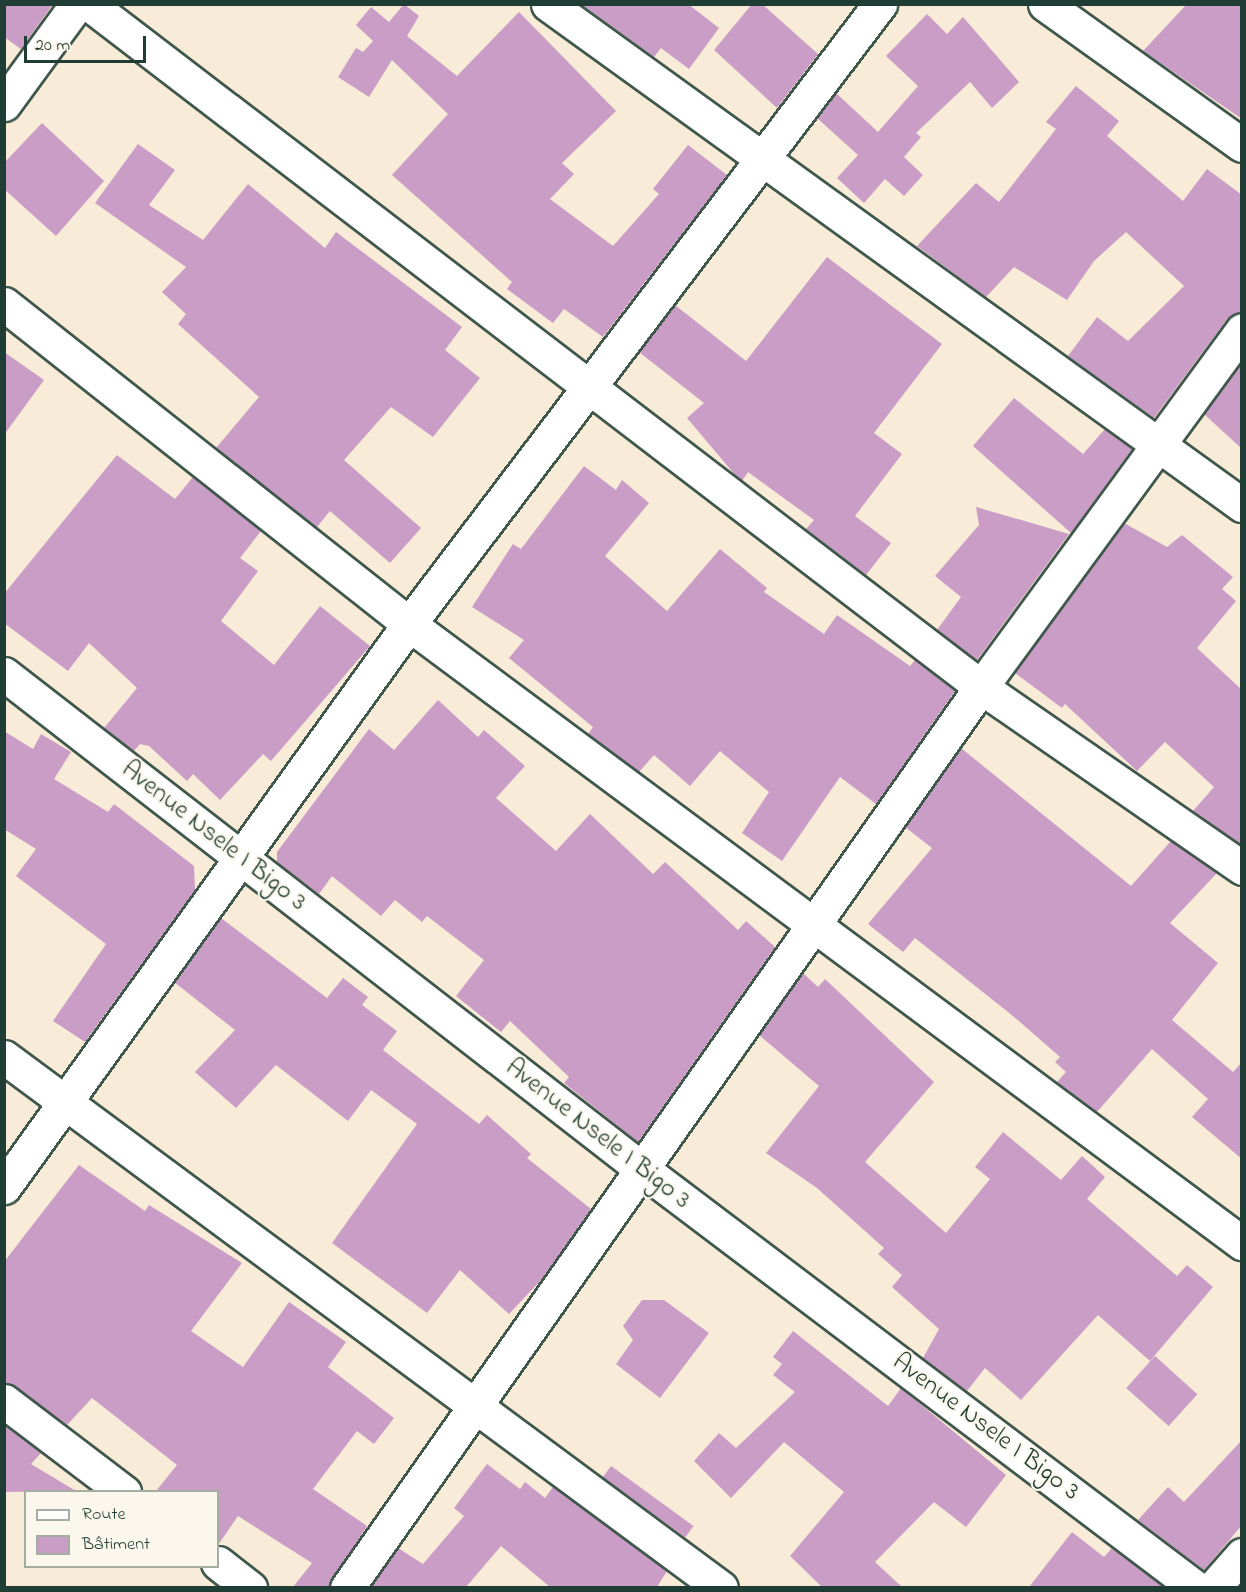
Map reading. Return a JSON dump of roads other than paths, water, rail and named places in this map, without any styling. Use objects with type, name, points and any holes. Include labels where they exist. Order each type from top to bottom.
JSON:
[{"type":"street","points":[[4,104],[77,4]]},
{"type":"street","points":[[89,4],[587,388],[981,687],[1242,868]]},
{"type":"street","points":[[548,4],[759,159],[1242,505]]},
{"type":"street","points":[[4,1187],[410,624],[759,159],[880,4]]},
{"type":"street","points":[[1045,4],[1242,145]]},
{"type":"street","points":[[4,304],[410,624],[812,928],[1242,1243]]},
{"type":"street","points":[[347,1587],[478,1409],[642,1169],[981,687],[1242,330]]},
{"type":"street","name":"Avenue Nsele I Bigo 3","points":[[4,674],[642,1169],[1196,1587]]},
{"type":"street","points":[[4,1057],[721,1587]]},
{"type":"street","points":[[4,1401],[123,1490]]},
{"type":"street","points":[[1213,1587],[1242,1555]]},
{"type":"street","points":[[219,1564],[250,1587]]}]
